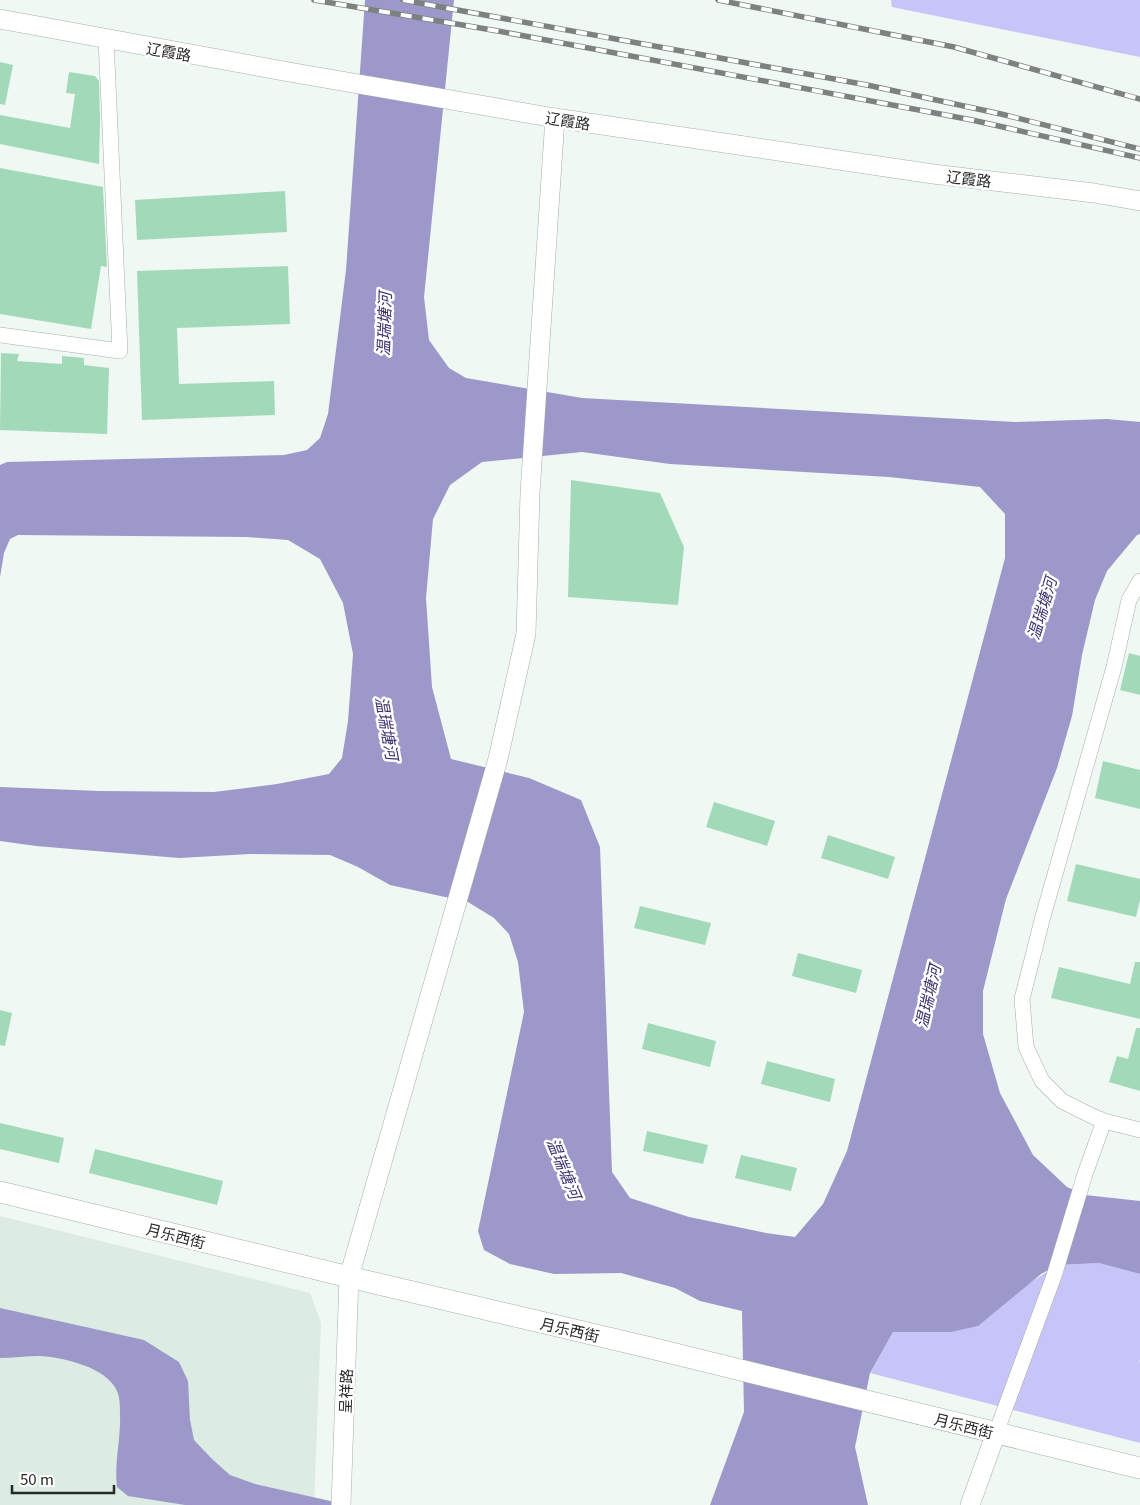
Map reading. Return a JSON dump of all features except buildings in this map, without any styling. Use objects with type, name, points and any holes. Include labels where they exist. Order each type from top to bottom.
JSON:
[{"type":"main road","name":"月乐西街","points":[[0,1192],[651,1348],[1140,1468]]},
{"type":"street","name":"辽霞路","points":[[0,19],[339,81],[555,118],[933,174],[1094,193],[1140,201]]},
{"type":"street","points":[[0,335],[120,351],[106,39]]},
{"type":"street","name":"呈祥路","points":[[341,1497],[349,1277],[498,758],[526,634],[530,493],[555,118]]},
{"type":"street","points":[[1140,581],[1129,600],[1114,667],[1042,920],[1022,999],[1026,1047],[1042,1080],[1062,1101],[1104,1121],[1140,1130]]},
{"type":"street","points":[[970,1505],[1054,1276],[1085,1174],[1104,1121]]},
{"type":"shaded area","points":[[891,0],[1140,0],[1140,57],[892,7]]},
{"type":"shaded area","points":[[0,1216],[310,1293],[321,1323],[314,1505],[0,1505]]},
{"type":"shaded area","points":[[1099,1263],[1140,1274],[1140,1443],[870,1373],[893,1332],[951,1332],[1058,1265]]},
{"type":"water","name":"温瑞塘河","points":[[365,0],[454,0],[424,297],[429,340],[449,368],[466,378],[582,398],[1015,422],[1107,419],[1140,422],[1140,534],[1137,535],[1107,571],[1095,600],[1082,655],[1072,716],[1057,768],[1006,899],[983,991],[983,1034],[1000,1093],[1033,1155],[1067,1187],[1085,1195],[1140,1201],[1140,1274],[1099,1263],[1058,1265],[1041,1274],[978,1326],[951,1332],[893,1332],[870,1373],[855,1447],[868,1505],[710,1505],[744,1412],[742,1311],[700,1301],[675,1288],[621,1273],[554,1274],[510,1264],[484,1250],[478,1231],[524,1012],[518,962],[509,934],[494,918],[468,902],[390,885],[358,867],[330,855],[250,854],[179,858],[36,846],[0,841],[0,787],[99,791],[214,792],[277,784],[329,774],[342,758],[348,721],[353,654],[343,603],[320,559],[288,540],[247,537],[18,535],[10,539],[4,553],[0,577],[0,465],[7,462],[284,455],[307,450],[320,438],[328,414],[346,270]],"holes":[[[582,452],[670,464],[889,477],[980,487],[1005,514],[1005,558],[847,1151],[823,1204],[795,1237],[689,1217],[630,1198],[612,1172],[600,847],[581,800],[529,778],[451,759],[432,687],[426,598],[433,519],[450,485],[482,462]]]},
{"type":"water","points":[[0,1308],[144,1340],[179,1362],[188,1381],[190,1420],[194,1440],[230,1475],[255,1484],[348,1505],[185,1505],[128,1496],[117,1487],[116,1469],[120,1433],[120,1406],[118,1393],[112,1383],[94,1370],[71,1361],[39,1356],[0,1358]]},
{"type":"railway","points":[[314,0],[498,31],[972,120],[1140,158]]},
{"type":"railway","points":[[403,0],[867,85],[1001,114],[1140,149]]},
{"type":"railway","points":[[718,0],[954,47],[1140,99]]}]
